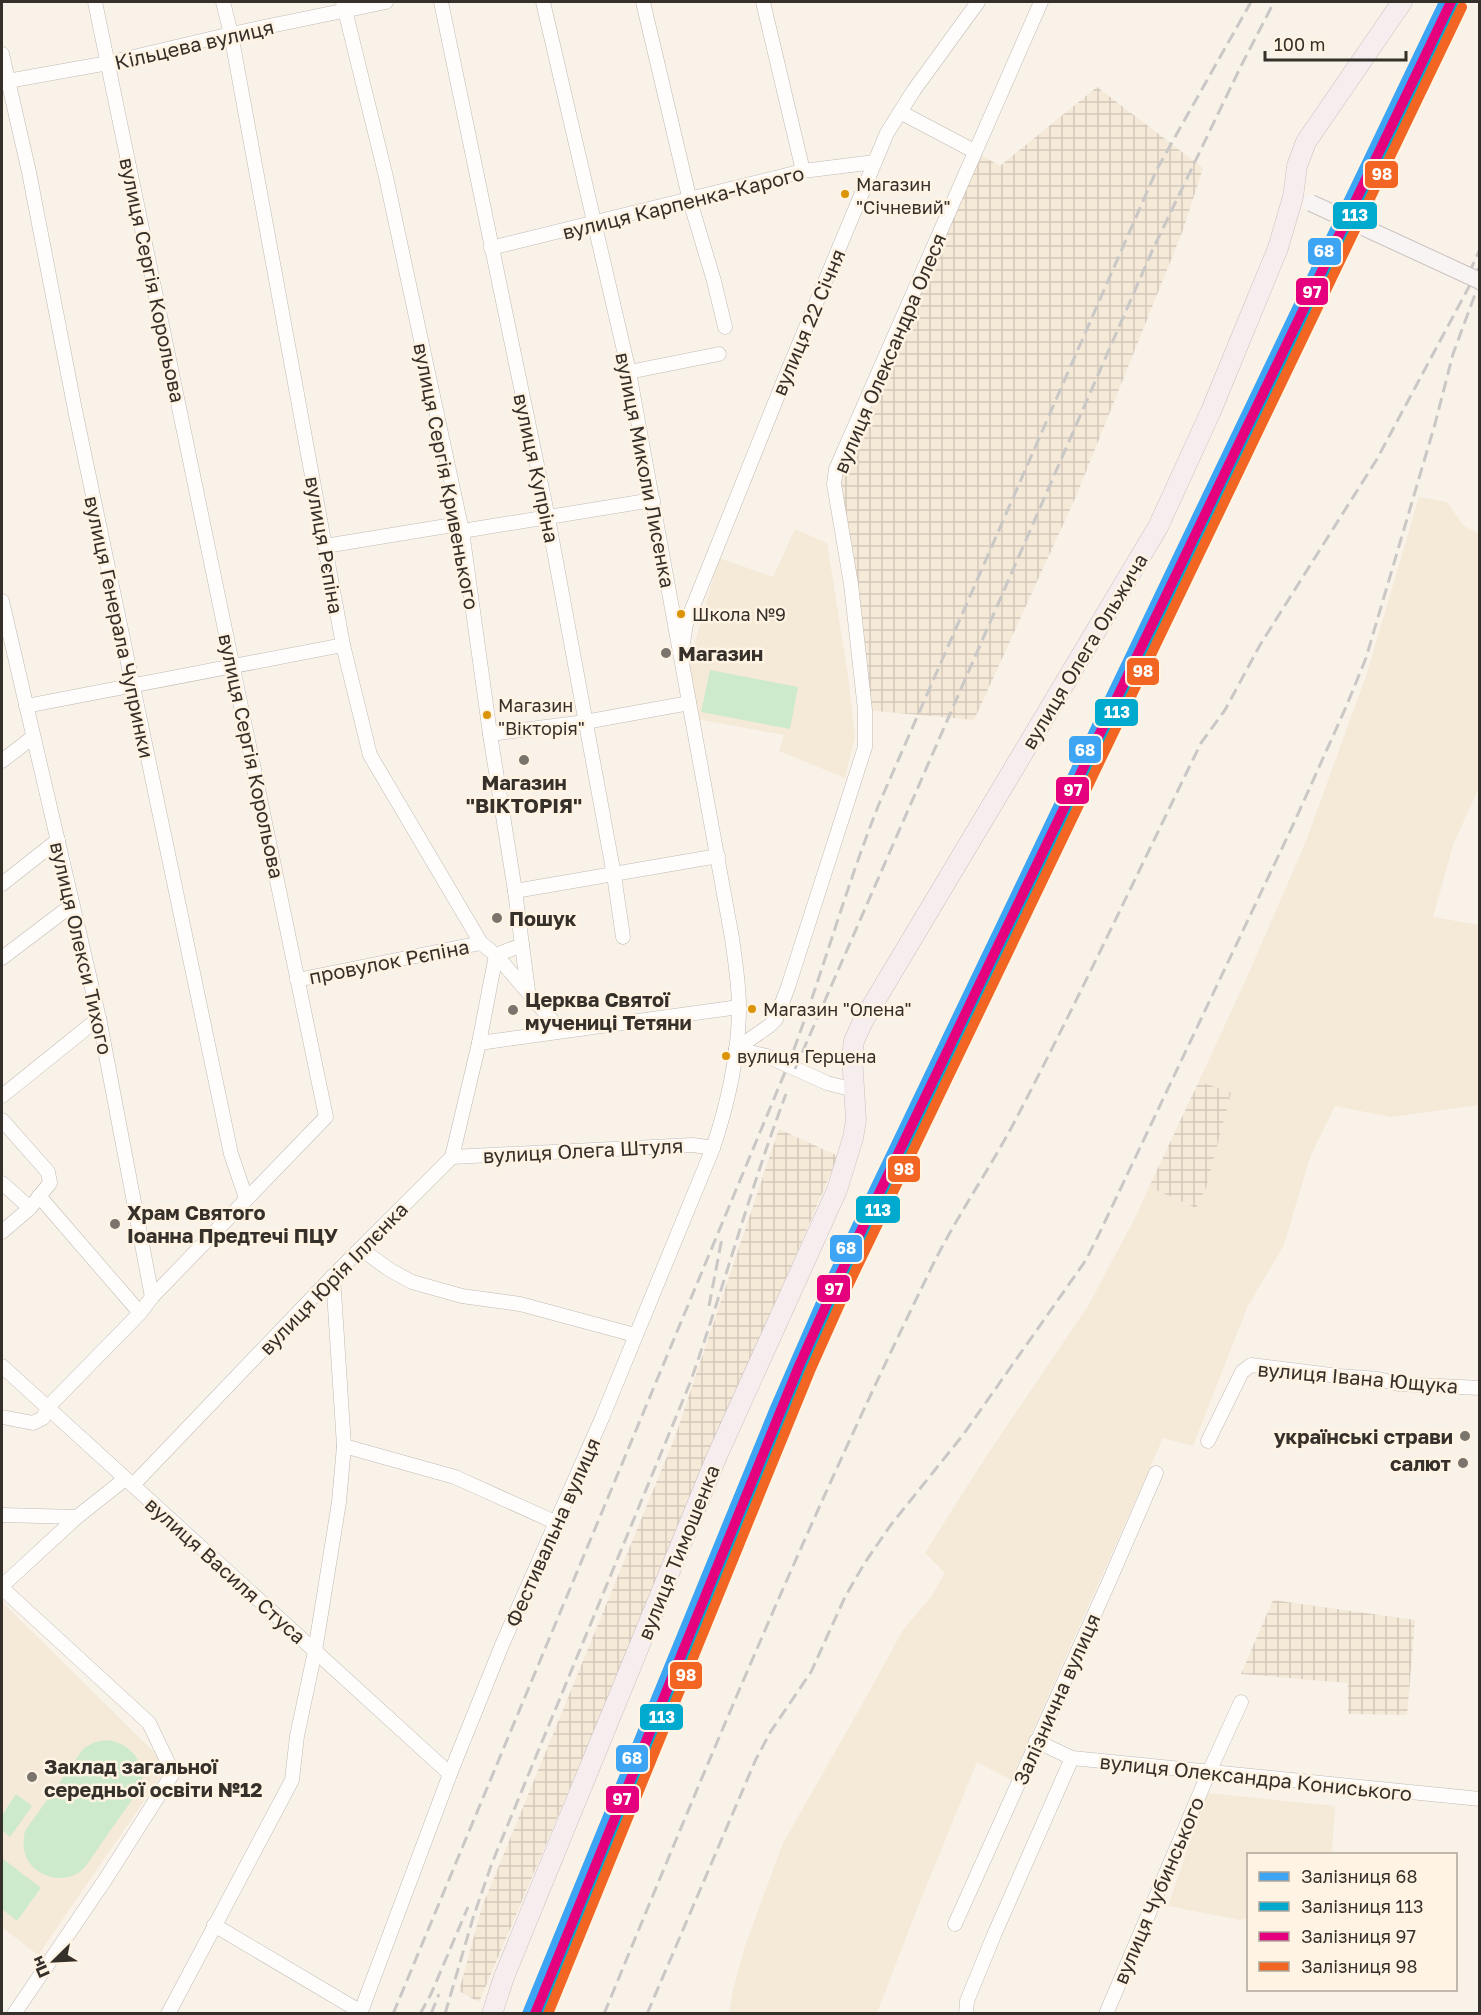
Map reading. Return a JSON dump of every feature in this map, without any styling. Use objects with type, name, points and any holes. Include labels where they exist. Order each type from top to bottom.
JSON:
[{"type":"highway","name":"вулиця Олега Ольжича","points":[[855,1090],[852,1056],[854,1041],[863,1021],[1158,527],[1211,411],[1278,248],[1302,200],[1297,166],[1306,142],[1402,2]]},
{"type":"highway","name":"вулиця Тимошенка","points":[[492,2013],[504,1977],[717,1456],[837,1190],[853,1138],[856,1120],[855,1090]]},
{"type":"main road","points":[[1302,200],[1479,281]]},
{"type":"street","name":"вулиця Сергія Корольова","points":[[2,1417],[33,1423],[43,1418],[48,1407],[326,1117],[95,2]]},
{"type":"street","name":"вулиця Рєпіна","points":[[223,2],[231,34],[343,645],[370,755],[481,943],[496,955],[561,1031]]},
{"type":"street","name":"Кільцева вулиця","points":[[4,82],[108,63],[344,7],[386,2]]},
{"type":"street","name":"вулиця Купріна","points":[[441,2],[548,518],[614,875],[623,937]]},
{"type":"street","name":"вулиця Миколи Лисенка","points":[[543,2],[629,372],[653,500],[732,938],[739,1007],[736,1049]]},
{"type":"street","points":[[643,2],[690,201],[725,327]]},
{"type":"street","points":[[764,2],[803,171]]},
{"type":"street","name":"вулиця 22 Січня","points":[[683,663],[686,624],[887,133],[914,90],[978,2]]},
{"type":"street","name":"вулиця Олександра Олеся","points":[[736,1049],[776,1019],[865,747],[865,710],[851,584],[834,484],[836,469],[1041,2]]},
{"type":"street","name":"вулиця Сергія Кривенького","points":[[344,7],[387,177],[461,528],[528,991]]},
{"type":"street","name":"вулиця Генерала Чупринки","points":[[2,54],[4,82],[29,172],[75,410],[231,1154],[246,1198]]},
{"type":"street","points":[[900,112],[974,151]]},
{"type":"street","name":"вулиця Карпенка-Карого","points":[[491,248],[690,201],[803,171],[875,162]]},
{"type":"street","points":[[629,372],[719,354]]},
{"type":"street","points":[[326,546],[548,518],[653,500]]},
{"type":"street","name":"вулиця Олекси Тихого","points":[[2,601],[4,629],[26,706],[99,1018],[152,1297]]},
{"type":"street","points":[[26,706],[343,645]]},
{"type":"street","points":[[490,734],[585,722],[689,703]]},
{"type":"street","points":[[2,761],[33,737]]},
{"type":"street","points":[[2,884],[58,840]]},
{"type":"street","points":[[515,891],[718,856]]},
{"type":"street","points":[[2,958],[72,905]]},
{"type":"street","name":"провулок Рєпіна","points":[[297,980],[481,943]]},
{"type":"street","points":[[452,1157],[479,1043],[496,955],[522,945]]},
{"type":"street","points":[[479,1043],[739,1007]]},
{"type":"street","points":[[2,1096],[99,1018]]},
{"type":"street","points":[[736,1049],[766,1056],[827,1083],[855,1090]]},
{"type":"street","name":"Фестивальна вулиця","points":[[361,2013],[450,1774],[502,1645],[602,1418],[713,1148],[725,1108],[736,1049]]},
{"type":"street","points":[[2,1120],[48,1172],[50,1183],[30,1208],[2,1232]]},
{"type":"street","name":"вулиця Олега Штуля","points":[[452,1157],[693,1145],[713,1148]]},
{"type":"street","name":"вулиця Юрія Іллєнка","points":[[2,1587],[77,1517],[129,1482],[452,1157]]},
{"type":"street","points":[[2,1183],[30,1208]]},
{"type":"street","points":[[39,1197],[140,1313]]},
{"type":"street","points":[[361,1249],[390,1270],[412,1282],[462,1296],[520,1304],[635,1335]]},
{"type":"street","points":[[168,2013],[292,1780],[297,1736],[315,1651],[339,1502],[344,1446],[333,1276]]},
{"type":"street","name":"вулиця Івана Ющука","points":[[1208,1441],[1242,1372],[1251,1365],[1378,1379],[1399,1384],[1479,1388]]},
{"type":"street","name":"вулиця Василя Стуса","points":[[2,1366],[450,1774]]},
{"type":"street","points":[[344,1446],[455,1477],[557,1523]]},
{"type":"street","name":"Залізнична вулиця","points":[[954,1924],[1156,1473]]},
{"type":"street","points":[[2,1515],[77,1517]]},
{"type":"street","points":[[2,1587],[149,1723],[173,1773],[105,1880],[14,2013]]},
{"type":"street","name":"вулиця Чубинського","points":[[1106,2013],[1241,1702]]},
{"type":"street","name":"вулиця Олександра Кониського","points":[[1036,1741],[1072,1758],[1479,1799]]},
{"type":"street","points":[[966,2013],[967,2001],[994,1935],[1072,1758]]},
{"type":"street","points":[[214,1925],[361,2013]]},
{"type":"shaded area","points":[[1097,87],[1203,168],[1183,230],[1077,494],[974,720],[865,710],[834,484],[974,151],[1000,166]]},
{"type":"shaded area","points":[[1419,497],[1447,502],[1463,525],[1479,534],[1480,785],[1453,845],[1433,917],[1479,925],[1479,1105],[1391,1117],[1335,1106],[1310,1157],[1284,1245],[1247,1308],[1193,1446],[1163,1438],[1011,1780],[977,1762],[877,2013],[729,2014],[744,1949],[783,1843],[903,1630],[931,1597],[945,1573],[925,1553],[985,1458],[1088,1306],[1149,1187],[1195,1208],[1206,1188],[1231,1093],[1199,1081],[1306,841],[1367,673]]},
{"type":"shaded area","name":"Школа №9","points":[[795,529],[827,543],[855,736],[845,778],[779,751],[784,735],[696,719],[689,663],[719,558],[773,577]]},
{"type":"shaded area","points":[[1199,1081],[1231,1093],[1206,1188],[1196,1208],[1149,1187]]},
{"type":"shaded area","points":[[779,1129],[838,1156],[479,2002],[459,1991],[482,1907],[675,1437]]},
{"type":"shaded area","points":[[1273,1600],[1415,1620],[1407,1715],[1348,1714],[1348,1683],[1241,1674]]},
{"type":"shaded area","name":"Заклад загальної середньої освіти №12","points":[[2,1602],[158,1756],[164,1772],[38,1955],[2,1927],[2,1909],[17,1921],[41,1889],[2,1858],[2,1830],[10,1836],[16,1794],[2,1815]],"holes":[[[101,1741],[113,1741],[133,1752],[142,1768],[141,1787],[82,1870],[64,1878],[47,1876],[26,1856],[23,1845]]]},
{"type":"shaded area","points":[[1207,1793],[1335,1806],[1332,1853],[1247,1853],[1247,1918],[1240,1920],[1168,1906]]},
{"type":"green space","points":[[710,670],[798,687],[790,729],[701,712]]},
{"type":"green space","points":[[107,1740],[123,1745],[135,1756],[142,1770],[141,1787],[82,1870],[63,1878],[43,1874],[32,1866],[25,1854],[25,1831],[84,1748],[95,1742]]},
{"type":"green space","points":[[16,1794],[32,1806],[10,1837],[2,1830],[2,1815]]},
{"type":"green space","points":[[2,1858],[41,1888],[17,1921],[2,1909]]},
{"type":"railway","points":[[393,2014],[788,1065],[879,804],[1157,169],[1251,2]]},
{"type":"railway","points":[[795,1069],[1153,249],[1274,2]]},
{"type":"railway","points":[[1469,273],[1480,249]]},
{"type":"railway","points":[[604,2014],[720,1735],[800,1551],[883,1368],[937,1256],[1006,1137],[1041,1071],[1201,743],[1225,710],[1260,645],[1377,459],[1480,266]]},
{"type":"railway","points":[[647,2014],[756,1759],[771,1731],[811,1672],[845,1597],[864,1564],[890,1526],[963,1435],[1086,1260],[1100,1232],[1293,825],[1366,658],[1435,424],[1453,354],[1477,289]]},
{"type":"railway","points":[[445,2014],[492,1863],[690,1383],[786,1094]]},
{"type":"railway","points":[[709,1306],[722,1238]]},
{"type":"railway","points":[[420,2014],[431,1994],[468,1907]]},
{"type":"railway","points":[[431,2014],[439,1994]]},
{"type":"rail line","name":"68","points":[[527,2014],[775,1408],[830,1282],[1444,2]]},
{"type":"rail line","name":"97","points":[[535,2014],[799,1366],[837,1281],[1451,2]]},
{"type":"rail line","name":"113","points":[[540,2014],[786,1413],[841,1287],[1455,7]]},
{"type":"rail line","name":"98","points":[[548,2014],[810,1371],[848,1286],[1462,7]]},
{"type":"place","name":"Магазин \"Січневий\"","points":[[845,194]]},
{"type":"place","name":"Школа №9","points":[[681,614]]},
{"type":"place","name":"Магазин","points":[[666,653]]},
{"type":"place","name":"Магазин \"Вікторія\"","points":[[487,715]]},
{"type":"place","name":"Магазин \"ВІКТОРІЯ\"","points":[[524,760]]},
{"type":"place","name":"Пошук","points":[[497,918]]},
{"type":"place","name":"Магазин \"Олена\"","points":[[752,1009]]},
{"type":"place","name":"Церква Святої мучениці Тетяни","points":[[513,1010]]},
{"type":"place","name":"вулиця Герцена","points":[[726,1056]]},
{"type":"place","name":"Храм Святого Іоанна Предтечі ПЦУ","points":[[115,1224]]},
{"type":"place","name":"українські страви","points":[[1465,1436]]},
{"type":"place","name":"салют","points":[[1463,1463]]},
{"type":"place","name":"Заклад загальної середньої освіти №12","points":[[32,1777]]}]
